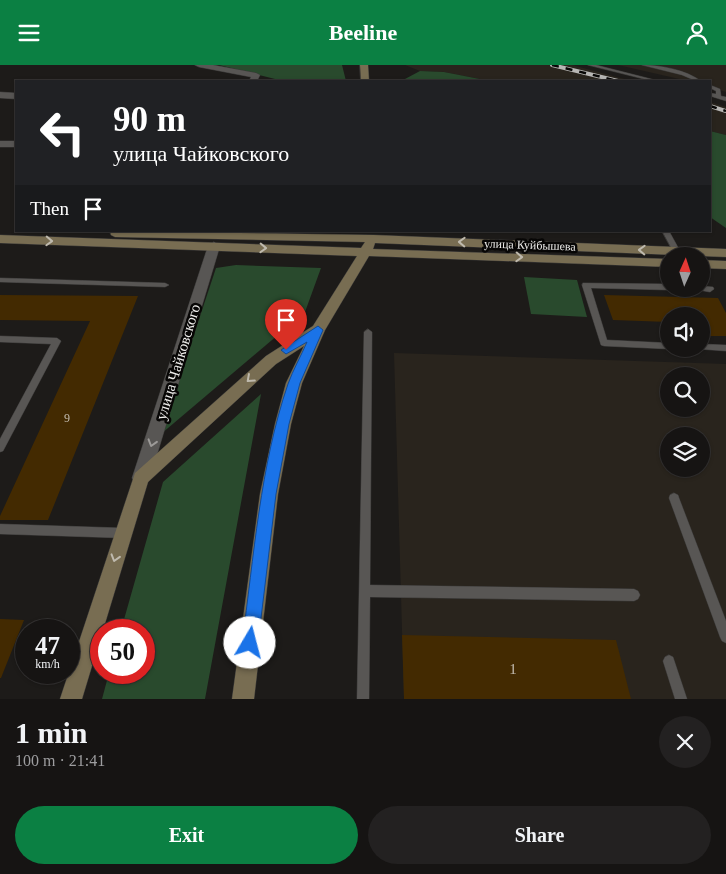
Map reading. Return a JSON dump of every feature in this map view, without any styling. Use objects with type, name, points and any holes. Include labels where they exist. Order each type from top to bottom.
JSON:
[{"type":"main road","points":[[364,66],[366,80]]},
{"type":"main road","points":[[0,229],[15,230]]},
{"type":"main road","name":"улица Куйбышева","points":[[108,232],[374,235],[660,250]]},
{"type":"main road","name":"улица Чайковского","points":[[243,699],[269,494],[283,424],[294,383],[318,330],[374,235]]},
{"type":"main road","name":"улица Куйбышева","points":[[0,239],[660,263]]},
{"type":"main road","name":"улица Куйбышева","points":[[710,252],[726,253]]},
{"type":"main road","points":[[710,264],[726,265]]},
{"type":"main road","name":"улица Чайковского","points":[[71,699],[122,533],[141,478],[271,360],[318,330]]},
{"type":"street","points":[[200,65],[255,78]]},
{"type":"street","points":[[0,95],[15,96]]},
{"type":"street","points":[[0,144],[15,144]]},
{"type":"street","name":"улица Чайковского","points":[[141,478],[214,247]]},
{"type":"lane","points":[[590,65],[652,80]]},
{"type":"lane","points":[[644,65],[684,74],[697,80]]},
{"type":"lane","points":[[711,86],[718,90],[718,96]]},
{"type":"lane","points":[[711,94],[726,99]]},
{"type":"lane","points":[[666,232],[674,247]]},
{"type":"lane","points":[[0,280],[165,285]]},
{"type":"lane","points":[[660,287],[586,285],[604,343],[660,346]]},
{"type":"lane","points":[[364,699],[368,333]]},
{"type":"lane","points":[[0,339],[57,341],[0,448]]},
{"type":"lane","points":[[710,347],[726,348]]},
{"type":"lane","points":[[674,497],[726,637]]},
{"type":"lane","points":[[0,529],[122,533]]},
{"type":"lane","points":[[365,591],[634,595]]},
{"type":"lane","points":[[669,661],[681,699]]},
{"type":"shaded area","points":[[405,65],[572,65],[628,80],[485,80],[444,72],[420,71]]},
{"type":"shaded area","points":[[618,65],[726,65],[726,92],[711,87],[711,80],[684,80]]},
{"type":"shaded area","points":[[711,102],[726,107],[726,135],[711,131]]},
{"type":"shaded area","points":[[394,353],[726,364],[726,699],[404,699]]},
{"type":"green space","points":[[219,65],[342,65],[346,80],[279,80]]},
{"type":"green space","points":[[420,71],[444,72],[485,80],[405,80]]},
{"type":"green space","points":[[711,131],[726,135],[726,228],[711,218]]},
{"type":"green space","points":[[236,265],[321,268],[305,312],[161,434],[216,268]]},
{"type":"green space","points":[[524,277],[577,280],[587,317],[531,314]]},
{"type":"green space","points":[[261,394],[205,699],[102,699],[106,684],[155,684],[155,619],[124,619],[163,482]]},
{"type":"building","points":[[0,295],[138,296],[48,520],[0,520],[0,516],[90,321],[0,320]]},
{"type":"building","points":[[604,295],[718,298],[726,313],[726,336],[710,336],[710,307],[660,307],[660,322],[613,320]]},
{"type":"building","points":[[0,619],[15,620],[15,643],[0,678]]},
{"type":"building","points":[[402,635],[616,640],[631,699],[404,699]]},
{"type":"railway","points":[[552,65],[614,80]]},
{"type":"railway","points":[[711,106],[726,111]]},
{"type":"route","points":[[250,643],[269,494],[283,424],[294,383],[318,330],[286,350]]}]
